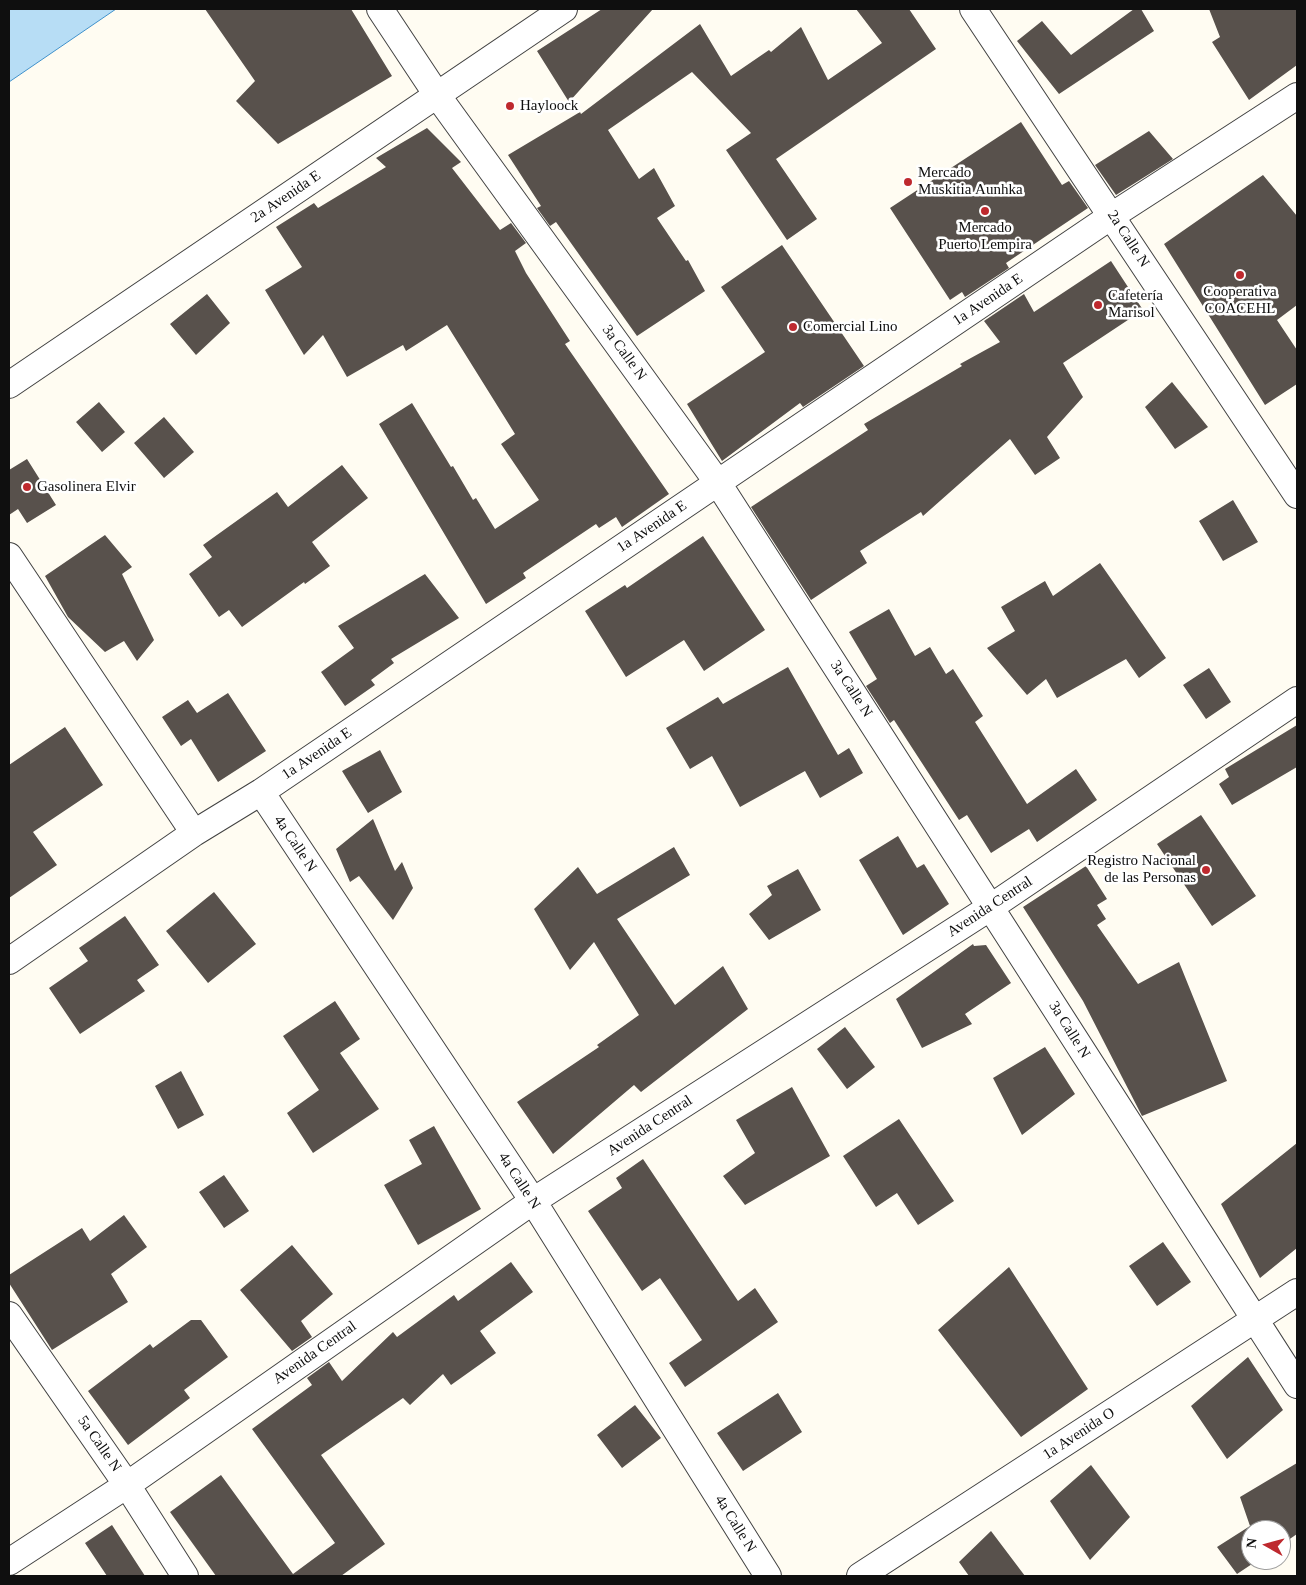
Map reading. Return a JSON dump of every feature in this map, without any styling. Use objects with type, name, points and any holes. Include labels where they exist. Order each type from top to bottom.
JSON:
[{"type":"street","name":"3a Calle N","points":[[380,9],[437,95],[718,483],[991,907],[1254,1321],[1297,1385]]},
{"type":"street","name":"2a Avenida E","points":[[9,385],[564,9]]},
{"type":"street","name":"2a Calle N","points":[[973,9],[1113,215],[1297,495]]},
{"type":"street","name":"1a Avenida E","points":[[9,961],[194,833],[261,792],[1113,215],[1297,96]]},
{"type":"street","points":[[9,556],[194,833]]},
{"type":"street","name":"Avenida Central","points":[[9,1562],[127,1485],[533,1201],[991,907],[1297,700]]},
{"type":"street","name":"4a Calle N","points":[[261,792],[533,1201],[768,1576]]},
{"type":"street","name":"1a Avenida O","points":[[860,1576],[1297,1292]]},
{"type":"street","name":"5a Calle N","points":[[9,1315],[127,1485],[184,1576]]},
{"type":"water","points":[[9,9],[116,9],[9,82]]},
{"type":"building","points":[[205,9],[351,9],[392,76],[278,144],[236,101],[255,81]]},
{"type":"building","points":[[602,9],[653,9],[569,102],[537,51]]},
{"type":"building","points":[[856,9],[909,9],[936,49],[776,159],[817,219],[787,240],[726,150],[751,133],[692,72],[608,130],[639,179],[654,168],[675,206],[657,218],[686,261],[688,260],[705,291],[637,336],[556,222],[550,226],[537,208],[541,206],[508,155],[580,112],[581,114],[700,24],[731,76],[769,50],[771,52],[801,27],[828,80],[882,43]]},
{"type":"building","points":[[1134,9],[1141,9],[1154,31],[1059,94],[1017,41],[1042,21],[1071,55]]},
{"type":"building","points":[[1209,9],[1297,9],[1297,65],[1249,100],[1212,42],[1220,37]]},
{"type":"building","name":"Mercado Puerto Lempira","points":[[1021,122],[1062,185],[1069,181],[1088,208],[1006,263],[1009,268],[965,297],[962,292],[950,300],[890,208]]},
{"type":"building","points":[[427,128],[461,162],[452,168],[500,230],[511,223],[526,243],[515,251],[526,273],[570,341],[565,344],[669,494],[622,527],[616,517],[599,528],[596,524],[523,573],[526,578],[486,604],[379,424],[412,403],[451,467],[453,466],[473,500],[476,498],[495,529],[539,500],[501,444],[515,434],[447,325],[406,351],[403,345],[347,377],[323,335],[304,355],[265,290],[302,267],[276,227],[314,203],[318,208],[386,167],[376,158]]},
{"type":"building","points":[[1149,131],[1173,159],[1116,195],[1095,165]]},
{"type":"building","name":"Cooperativa COACEHL","points":[[1263,175],[1297,216],[1297,305],[1277,320],[1297,350],[1297,384],[1265,405],[1164,244]]},
{"type":"building","name":"Comercial Lino","points":[[782,245],[864,366],[803,407],[800,403],[722,461],[687,404],[765,352],[721,287]]},
{"type":"building","points":[[1111,261],[1143,310],[1063,363],[1083,397],[1047,437],[1060,458],[1035,475],[1010,439],[923,516],[921,512],[860,551],[867,563],[811,600],[751,507],[868,430],[864,424],[962,366],[960,364],[1000,342],[984,321],[1024,294],[1034,312]]},
{"type":"building","points":[[207,294],[230,323],[196,355],[170,324]]},
{"type":"building","points":[[1172,382],[1208,427],[1175,449],[1145,407]]},
{"type":"building","points":[[99,402],[125,432],[102,452],[76,422]]},
{"type":"building","points":[[164,417],[194,452],[164,478],[134,443]]},
{"type":"building","name":"Gasolinera Elvir","points":[[27,459],[56,505],[27,523],[18,509],[9,515],[9,470]]},
{"type":"building","points":[[342,465],[368,498],[312,542],[330,566],[305,584],[304,582],[242,627],[229,610],[219,617],[189,574],[212,557],[203,545],[277,492],[288,507]]},
{"type":"building","points":[[1233,500],[1258,542],[1223,561],[1199,521]]},
{"type":"building","points":[[105,535],[132,567],[122,574],[154,640],[137,661],[124,641],[105,652],[68,617],[45,576]]},
{"type":"building","points":[[703,536],[765,630],[704,671],[684,640],[626,677],[585,611],[625,585],[627,588]]},
{"type":"building","points":[[1100,563],[1166,658],[1139,678],[1126,659],[1057,698],[1046,679],[1027,695],[987,648],[1015,631],[1001,607],[1045,581],[1053,596]]},
{"type":"building","points":[[425,574],[459,618],[391,659],[394,663],[371,680],[375,685],[345,706],[321,672],[354,648],[338,626]]},
{"type":"building","points":[[889,609],[915,656],[930,647],[946,674],[953,669],[983,716],[975,722],[1027,804],[1076,769],[1097,800],[1037,842],[1029,829],[991,853],[967,815],[959,820],[894,720],[890,723],[866,686],[877,679],[849,632]]},
{"type":"building","points":[[788,667],[838,755],[849,748],[863,773],[820,798],[805,771],[740,807],[712,756],[690,769],[666,728],[718,697],[723,704]]},
{"type":"building","points":[[1209,668],[1231,702],[1206,719],[1183,685]]},
{"type":"building","points":[[228,693],[266,751],[218,782],[191,739],[181,746],[162,717],[188,700],[197,713]]},
{"type":"building","points":[[1297,725],[1297,767],[1232,805],[1219,784],[1229,777],[1225,769]]},
{"type":"building","points":[[65,727],[103,785],[33,832],[57,865],[9,898],[9,765]]},
{"type":"building","points":[[380,750],[402,792],[368,813],[342,771]]},
{"type":"building","name":"Registro Nacional de las Personas","points":[[1201,815],[1256,896],[1212,926],[1157,844]]},
{"type":"building","points":[[373,819],[395,871],[402,862],[413,888],[393,920],[359,876],[350,882],[336,849]]},
{"type":"building","points":[[898,836],[917,868],[924,864],[949,904],[903,935],[859,860]]},
{"type":"building","points":[[674,847],[690,875],[617,919],[675,1005],[723,966],[748,1009],[641,1092],[634,1085],[553,1154],[517,1102],[599,1047],[597,1045],[639,1015],[594,942],[570,970],[534,909],[578,867],[597,894]]},
{"type":"building","points":[[1086,866],[1107,899],[1097,905],[1106,919],[1097,925],[1138,984],[1179,962],[1227,1081],[1142,1116],[1083,1001],[1023,907]]},
{"type":"building","points":[[798,869],[821,910],[769,940],[749,914],[772,895],[767,886]]},
{"type":"building","points":[[214,892],[256,944],[208,983],[166,931]]},
{"type":"building","points":[[125,916],[159,965],[137,980],[145,991],[80,1034],[49,988],[88,961],[79,948]]},
{"type":"building","points":[[973,944],[974,946],[986,945],[1011,983],[965,1014],[972,1024],[922,1048],[896,999]]},
{"type":"building","points":[[335,1001],[360,1039],[340,1053],[379,1109],[313,1153],[287,1113],[319,1090],[283,1036]]},
{"type":"building","points":[[845,1027],[875,1067],[847,1089],[817,1049]]},
{"type":"building","points":[[1045,1047],[1075,1094],[1022,1135],[993,1078]]},
{"type":"building","points":[[181,1071],[204,1115],[178,1129],[155,1086]]},
{"type":"building","points":[[792,1087],[830,1156],[745,1205],[723,1176],[755,1153],[736,1120]]},
{"type":"building","points":[[899,1119],[954,1201],[918,1225],[897,1193],[876,1207],[843,1156]]},
{"type":"building","points":[[434,1126],[481,1209],[418,1245],[384,1185],[422,1164],[409,1140]]},
{"type":"building","points":[[1297,1143],[1297,1248],[1260,1278],[1221,1204]]},
{"type":"building","points":[[643,1159],[738,1301],[755,1288],[778,1322],[685,1387],[669,1363],[702,1340],[660,1278],[642,1291],[588,1211],[622,1188],[616,1178]]},
{"type":"building","points":[[224,1175],[249,1211],[224,1228],[199,1192]]},
{"type":"building","points":[[124,1215],[147,1247],[111,1274],[128,1302],[52,1350],[9,1283],[9,1275],[82,1228],[90,1241]]},
{"type":"building","points":[[1163,1242],[1191,1282],[1157,1306],[1129,1266]]},
{"type":"building","points":[[292,1245],[333,1294],[301,1321],[312,1337],[292,1351],[240,1290]]},
{"type":"building","points":[[511,1262],[533,1292],[480,1331],[496,1353],[451,1385],[443,1374],[410,1405],[403,1398],[321,1455],[385,1544],[341,1576],[216,1576],[170,1512],[221,1475],[293,1574],[335,1543],[252,1429],[312,1385],[307,1378],[329,1362],[342,1381],[393,1332],[397,1337],[454,1295],[458,1301]]},
{"type":"building","points":[[1009,1267],[1088,1389],[1021,1437],[938,1330]]},
{"type":"building","points":[[191,1320],[201,1320],[228,1357],[184,1390],[190,1398],[128,1445],[88,1391],[150,1344],[153,1348]]},
{"type":"building","points":[[1248,1357],[1283,1410],[1227,1459],[1191,1406]]},
{"type":"building","points":[[778,1393],[802,1432],[743,1471],[717,1433]]},
{"type":"building","points":[[635,1405],[661,1438],[622,1468],[597,1435]]},
{"type":"building","points":[[1297,1463],[1297,1534],[1291,1538],[1291,1520],[1248,1520],[1240,1497]]},
{"type":"building","points":[[1091,1465],[1130,1517],[1090,1560],[1050,1501]]},
{"type":"building","points":[[112,1525],[145,1576],[107,1576],[85,1543]]},
{"type":"building","points":[[991,1531],[1025,1576],[969,1576],[959,1562]]},
{"type":"building","points":[[1241,1532],[1241,1570],[1243,1570],[1237,1574],[1217,1547]]},
{"type":"place","name":"Hayloock","points":[[510,106]]},
{"type":"place","name":"Mercado Muskitia Aunhka","points":[[908,182]]},
{"type":"place","name":"Mercado Puerto Lempira","points":[[985,211]]},
{"type":"place","name":"Cooperativa COACEHL","points":[[1240,275]]},
{"type":"place","name":"Cafetería Marisol","points":[[1098,305]]},
{"type":"place","name":"Comercial Lino","points":[[793,327]]},
{"type":"place","name":"Gasolinera Elvir","points":[[27,487]]},
{"type":"place","name":"Registro Nacional de las Personas","points":[[1206,870]]}]
